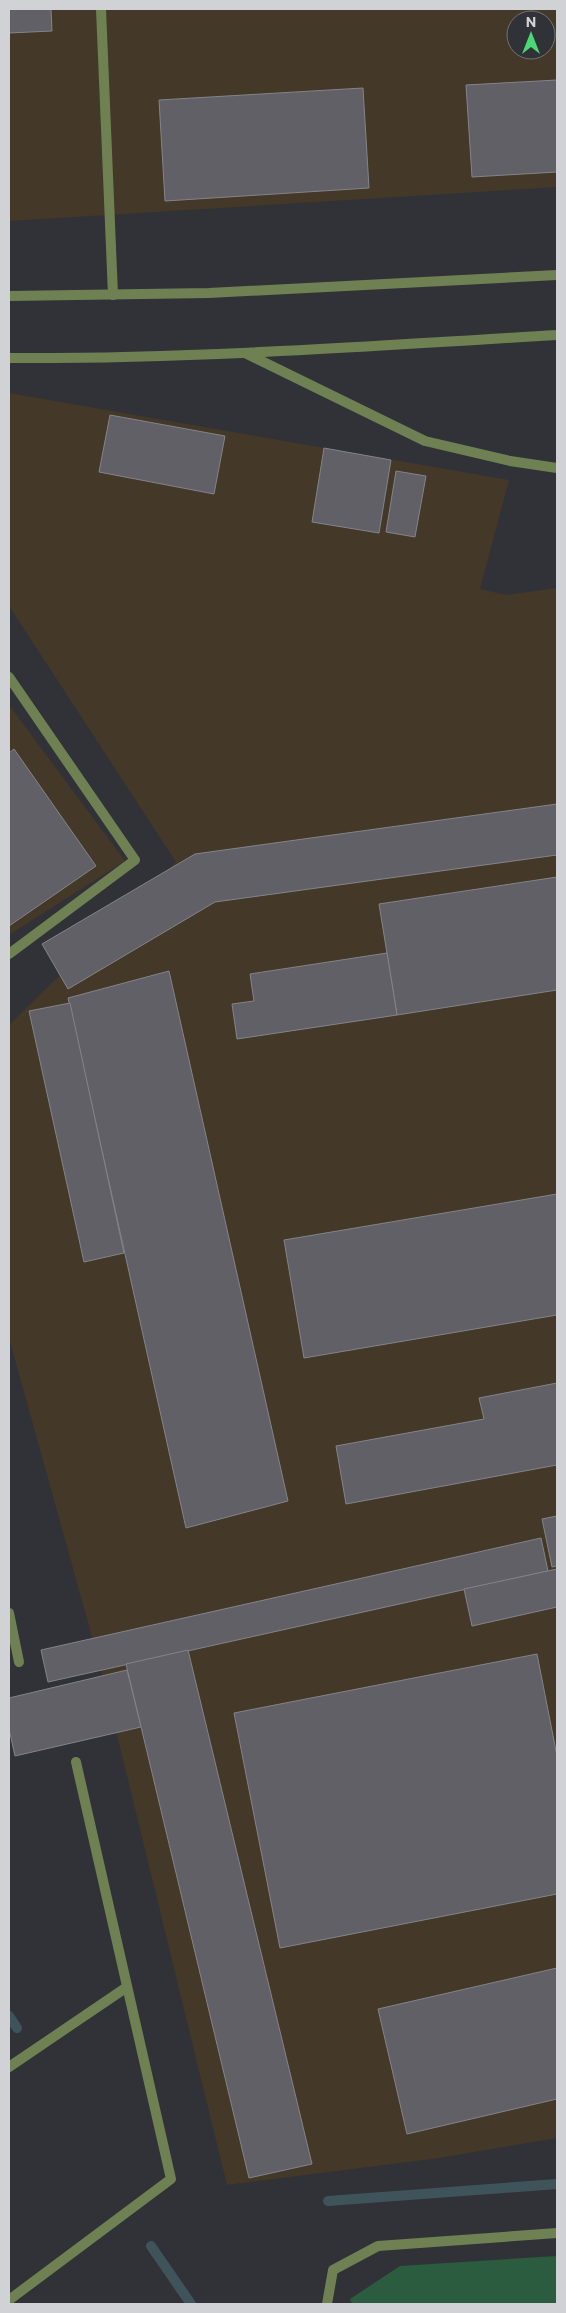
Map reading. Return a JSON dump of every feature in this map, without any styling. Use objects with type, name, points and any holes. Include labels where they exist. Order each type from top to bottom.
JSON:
[{"type":"street","points":[[101,9],[113,295]]},
{"type":"street","points":[[9,296],[209,293],[557,275]]},
{"type":"street","points":[[9,358],[88,359],[247,354],[557,335]]},
{"type":"street","points":[[247,354],[424,441],[510,461],[557,468]]},
{"type":"street","points":[[9,677],[135,860],[9,954]]},
{"type":"street","points":[[9,1612],[19,1662]]},
{"type":"street","points":[[9,2300],[171,2179],[76,1762]]},
{"type":"street","points":[[9,2066],[127,1987]]},
{"type":"street","points":[[327,2304],[333,2270],[378,2246],[557,2233]]},
{"type":"shaded area","points":[[9,9],[557,9],[557,187],[9,221]]},
{"type":"shaded area","points":[[9,393],[509,480],[480,589],[506,595],[557,588],[557,2138],[439,2158],[227,2185],[101,1669],[9,1338],[9,1025],[176,862],[9,606]]},
{"type":"shaded area","points":[[9,705],[125,861],[9,935]]},
{"type":"green space","points":[[557,2256],[557,2304],[352,2304],[350,2299],[400,2266]]},
{"type":"building","points":[[9,9],[51,9],[52,31],[9,33]]},
{"type":"building","points":[[557,80],[557,172],[472,177],[466,85]]},
{"type":"building","points":[[363,88],[369,188],[165,201],[159,100]]},
{"type":"building","points":[[110,415],[225,436],[214,494],[99,472]]},
{"type":"building","points":[[324,448],[391,460],[379,533],[312,522]]},
{"type":"building","points":[[396,471],[426,476],[415,537],[386,532]]},
{"type":"building","points":[[14,749],[96,866],[9,926],[9,753]]},
{"type":"building","points":[[557,804],[557,855],[215,902],[68,989],[42,944],[195,854]]},
{"type":"building","points":[[557,877],[557,990],[397,1015],[379,904]]},
{"type":"building","points":[[387,953],[397,1015],[237,1039],[232,1004],[254,1001],[250,974]]},
{"type":"building","points":[[169,971],[288,1501],[186,1528],[68,998]]},
{"type":"building","points":[[70,1003],[124,1253],[84,1262],[29,1011]]},
{"type":"building","points":[[557,1194],[557,1315],[304,1358],[284,1240]]},
{"type":"building","points":[[557,1383],[557,1465],[346,1504],[336,1446],[484,1419],[479,1398]]},
{"type":"building","points":[[557,1516],[557,1566],[552,1567],[542,1519]]},
{"type":"building","points":[[541,1538],[548,1571],[48,1682],[41,1650]]},
{"type":"building","points":[[557,1569],[557,1607],[472,1626],[464,1589]]},
{"type":"building","points":[[188,1650],[312,2164],[249,2178],[126,1664]]},
{"type":"building","points":[[537,1654],[557,1756],[557,1894],[280,1948],[234,1713]]},
{"type":"building","points":[[127,1670],[141,1727],[15,1756],[9,1729],[9,1698]]},
{"type":"building","points":[[557,1968],[557,2099],[407,2134],[378,2009]]},
{"type":"waterway","points":[[9,2016],[17,2028]]},
{"type":"waterway","points":[[328,2201],[557,2184]]},
{"type":"waterway","points":[[151,2246],[191,2304]]}]
